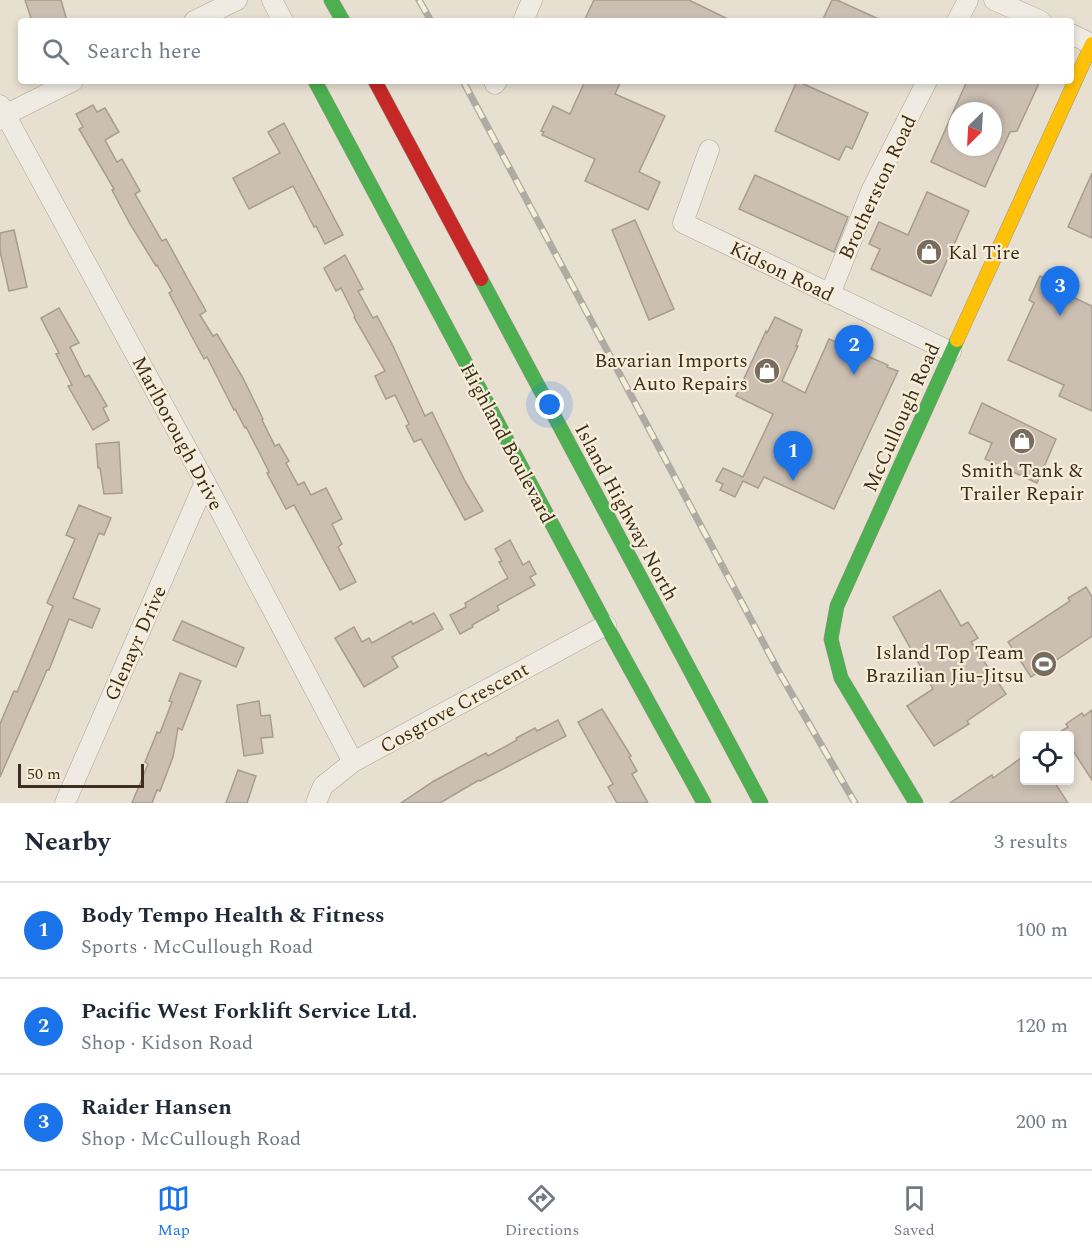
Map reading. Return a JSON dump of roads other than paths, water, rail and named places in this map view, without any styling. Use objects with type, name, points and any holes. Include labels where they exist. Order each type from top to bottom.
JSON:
[{"type":"street","points":[[200,18],[237,0]]},
{"type":"street","points":[[272,0],[281,18]]},
{"type":"street","points":[[331,0],[341,18]]},
{"type":"street","points":[[524,18],[532,0]]},
{"type":"street","points":[[959,18],[968,0]]},
{"type":"street","points":[[994,0],[1034,18]]},
{"type":"street","points":[[1074,35],[1092,44]]},
{"type":"street","name":"McCullough Road","points":[[1074,83],[1092,44]]},
{"type":"street","points":[[2,113],[66,84]]},
{"type":"street","name":"Highland Boulevard","points":[[317,84],[606,625],[704,803]]},
{"type":"street","name":"Island Highway North","points":[[377,84],[761,803]]},
{"type":"street","name":"Brotherston Road","points":[[830,294],[872,189],[925,84]]},
{"type":"street","name":"McCullough Road","points":[[916,803],[840,678],[831,639],[837,606],[1074,84]]},
{"type":"street","name":"Marlborough Drive","points":[[2,113],[205,482],[353,762]]},
{"type":"street","name":"Kidson Road","points":[[709,150],[683,223],[951,352]]},
{"type":"street","name":"Glenayr Drive","points":[[65,803],[205,482]]},
{"type":"street","name":"Cosgrove Crescent","points":[[316,803],[323,786],[353,762],[606,625]]},
{"type":"railway","points":[[419,0],[429,18]]},
{"type":"railway","points":[[465,84],[779,672],[855,803]]},
{"type":"place","name":"Kal Tire","points":[[929,252]]},
{"type":"place","name":"Raider Hansen","points":[[1060,316]]},
{"type":"place","name":"Bavarian Imports Auto Repairs","points":[[767,371]]},
{"type":"place","name":"Pacific West Forklift Service Ltd.","points":[[854,375]]},
{"type":"place","name":"Smith Tank & Trailer Repair","points":[[1022,441]]},
{"type":"place","name":"Body Tempo Health & Fitness","points":[[793,481]]},
{"type":"place","name":"Island Top Team Brazilian Jiu-Jitsu","points":[[1044,664]]}]
